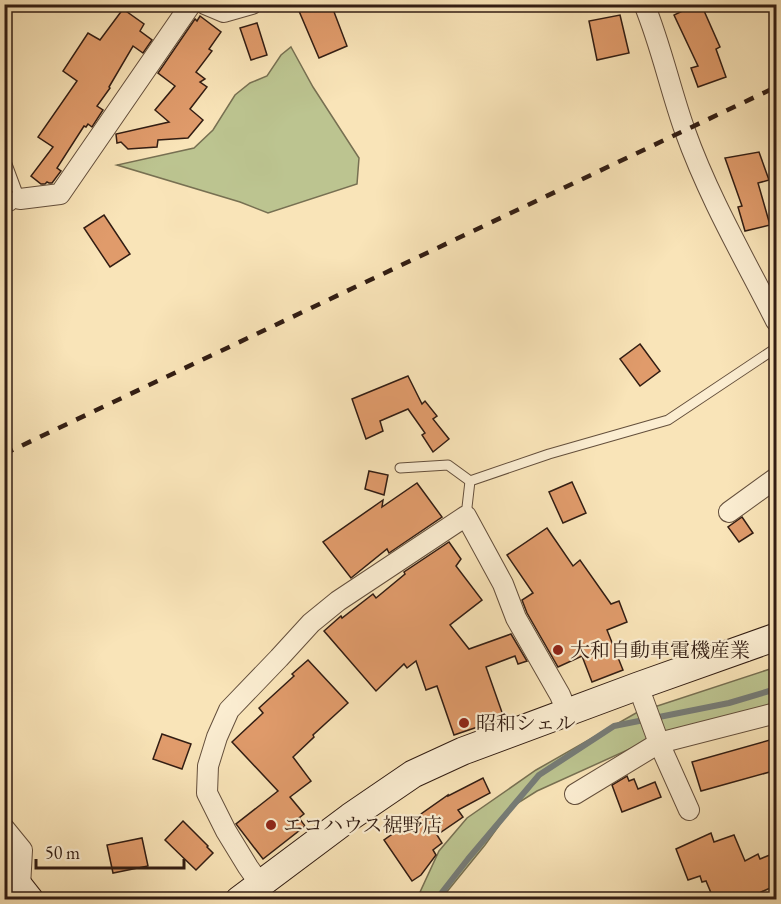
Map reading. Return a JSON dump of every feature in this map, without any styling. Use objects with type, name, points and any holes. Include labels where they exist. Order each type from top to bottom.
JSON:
[{"type":"main road","points":[[250,892],[350,817],[413,774],[463,751],[567,712],[642,696],[777,637]]},
{"type":"street","points":[[12,203],[60,194],[190,4]]},
{"type":"street","points":[[206,4],[224,12],[252,4]]},
{"type":"street","points":[[644,4],[685,130],[712,197],[777,321]]},
{"type":"street","points":[[729,512],[777,478]]},
{"type":"street","points":[[250,892],[248,867],[207,793],[208,766],[229,710],[311,623],[338,601],[466,516],[503,584],[516,618],[560,695],[567,712]]},
{"type":"street","points":[[642,696],[658,743],[689,810]]},
{"type":"street","points":[[575,794],[658,743],[777,713]]},
{"type":"street","points":[[4,828],[22,850],[15,884]]},
{"type":"lane","points":[[4,156],[12,203]]},
{"type":"lane","points":[[470,481],[549,454],[668,420],[777,348]]},
{"type":"lane","points":[[400,468],[448,465],[470,481]]},
{"type":"lane","points":[[466,516],[470,481]]},
{"type":"green space","points":[[291,47],[313,87],[359,158],[357,184],[268,213],[240,202],[117,165],[194,148],[213,130],[235,95],[250,83],[267,76],[281,55]]},
{"type":"green space","points":[[776,667],[776,704],[654,738],[537,791],[513,806],[441,899],[413,900],[420,892],[439,851],[467,818],[536,770],[636,713]]},
{"type":"building","points":[[296,4],[331,4],[347,46],[319,58]]},
{"type":"building","points":[[701,4],[720,47],[716,49],[726,77],[698,87],[691,68],[698,66],[674,15]]},
{"type":"building","points":[[123,9],[144,24],[140,31],[152,40],[143,53],[133,46],[110,88],[97,106],[103,110],[92,127],[88,124],[84,126],[57,168],[61,171],[52,183],[41,184],[31,176],[53,147],[38,137],[77,81],[63,71],[88,33],[100,40]]},
{"type":"building","points":[[620,15],[629,53],[597,60],[589,21]]},
{"type":"building","points":[[200,16],[221,32],[209,49],[212,51],[196,72],[205,79],[200,82],[207,87],[190,109],[203,120],[188,138],[158,140],[157,147],[128,149],[121,142],[117,143],[116,134],[169,122],[155,110],[175,86],[158,73],[195,19],[197,21]]},
{"type":"building","points":[[257,23],[267,55],[251,60],[240,28]]},
{"type":"building","points":[[759,152],[769,180],[758,183],[770,225],[745,231],[738,207],[742,206],[725,158]]},
{"type":"building","points":[[104,215],[130,254],[110,267],[84,228]]},
{"type":"building","points":[[640,344],[660,371],[640,386],[620,359]]},
{"type":"building","points":[[408,376],[422,404],[425,401],[437,416],[433,419],[449,439],[433,452],[422,435],[425,433],[408,409],[380,421],[383,431],[366,439],[352,399]]},
{"type":"building","points":[[369,471],[388,475],[384,495],[365,489]]},
{"type":"building","points":[[572,482],[586,513],[563,523],[549,492]]},
{"type":"building","points":[[417,483],[442,517],[389,553],[387,549],[351,578],[323,542],[383,500],[382,507]]},
{"type":"building","points":[[742,517],[753,533],[739,542],[728,527]]},
{"type":"building","points":[[547,528],[573,566],[580,560],[611,604],[619,601],[627,622],[607,630],[623,670],[592,682],[582,656],[558,667],[527,613],[522,600],[533,593],[507,555]]},
{"type":"building","points":[[449,542],[461,559],[456,566],[482,600],[450,625],[469,649],[511,634],[527,661],[518,664],[515,656],[486,667],[504,718],[454,735],[437,686],[426,690],[416,661],[407,668],[404,664],[376,691],[324,631],[373,594],[376,598],[405,574],[404,572]]},
{"type":"building","points":[[308,660],[348,703],[293,757],[311,781],[290,797],[304,814],[299,818],[305,826],[263,859],[236,824],[278,791],[232,742],[263,713],[259,708]]},
{"type":"building","points":[[162,734],[191,744],[182,769],[153,759]]},
{"type":"building","points":[[777,738],[777,770],[701,791],[692,762]]},
{"type":"building","points":[[627,776],[629,781],[634,779],[638,789],[655,782],[661,797],[622,812],[612,785]]},
{"type":"building","points":[[483,778],[490,793],[458,810],[463,817],[437,835],[442,843],[433,850],[436,855],[421,875],[412,881],[384,840],[448,795]]},
{"type":"building","points":[[183,821],[213,853],[196,870],[165,840]]},
{"type":"building","points":[[711,833],[714,842],[734,835],[745,861],[758,854],[760,859],[777,852],[777,885],[761,892],[762,896],[753,900],[714,900],[706,881],[702,882],[700,876],[688,880],[676,849]]},
{"type":"building","points":[[142,838],[148,866],[113,873],[107,845]]},
{"type":"waterway","points":[[436,900],[539,775],[614,726],[729,703],[776,689]]},
{"type":"railway","points":[[4,454],[776,87]]},
{"type":"place","name":"大和自動車電機産業","points":[[558,650]]},
{"type":"place","name":"昭和シェル","points":[[464,723]]},
{"type":"place","name":"エコハウス裾野店","points":[[271,825]]}]
